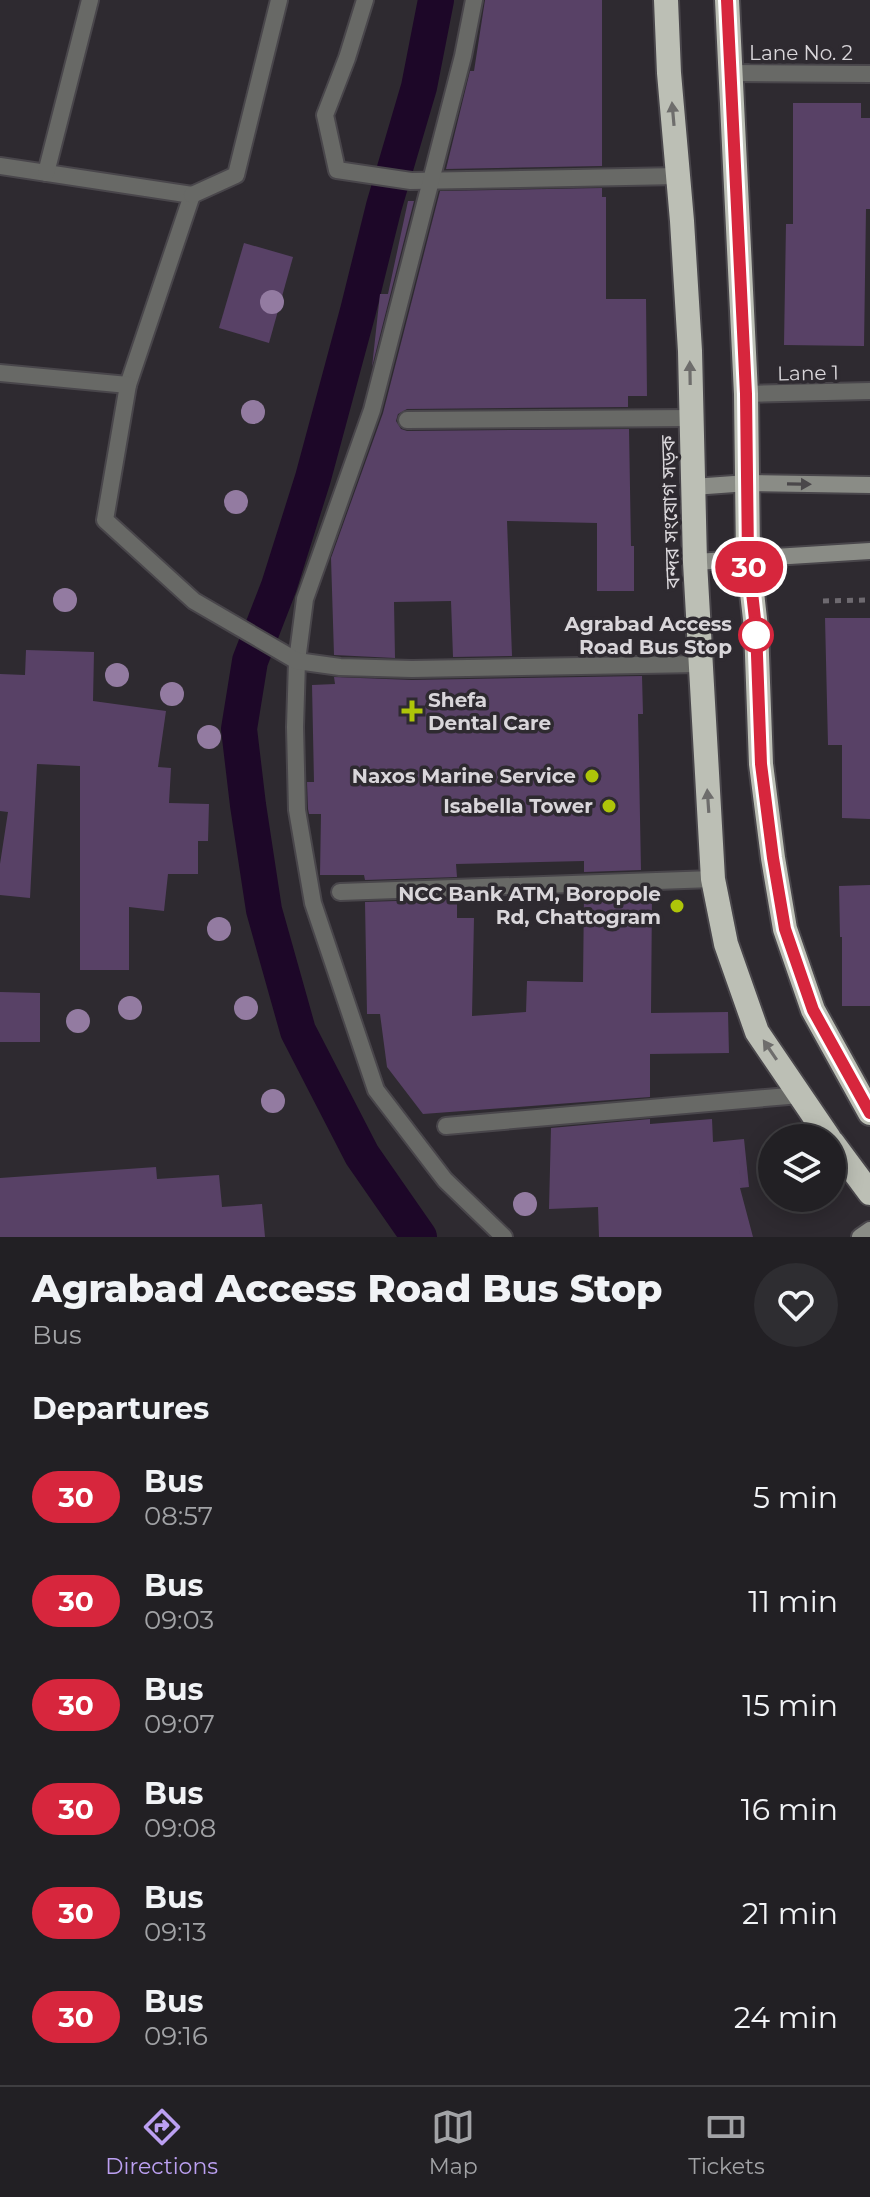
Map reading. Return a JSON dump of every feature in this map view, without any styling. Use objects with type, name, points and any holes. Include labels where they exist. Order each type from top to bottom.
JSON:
[{"type":"highway","name":"বন্দর সংযোগ সড়ক","points":[[666,0],[690,351],[695,562],[713,879],[726,944],[757,1032],[819,1124]]},
{"type":"highway","points":[[727,0],[746,394],[748,557],[756,628],[761,764],[773,858],[785,929],[813,1010],[870,1113]]},
{"type":"highway","name":"বন্দর সংযোগ সড়ক","points":[[846,1161],[870,1193]]},
{"type":"main road","points":[[693,487],[748,483],[870,485]]},
{"type":"main road","points":[[695,562],[870,551]]},
{"type":"main road","points":[[860,1237],[870,1230]]},
{"type":"street","points":[[46,173],[90,0]]},
{"type":"street","points":[[0,166],[192,195],[236,175],[279,0]]},
{"type":"street","points":[[365,0],[325,115],[337,170],[411,181],[679,176]]},
{"type":"street","points":[[474,0],[463,56],[372,410],[305,599],[297,661],[297,810],[313,903],[376,1090],[445,1180],[504,1237]]},
{"type":"street","name":"Lane No. 2","points":[[731,73],[870,74]]},
{"type":"street","points":[[192,195],[128,385],[105,520],[194,601],[297,661],[340,667],[412,669],[700,664]]},
{"type":"street","points":[[0,373],[128,385]]},
{"type":"street","name":"Lane 1","points":[[746,394],[870,391]]},
{"type":"street","points":[[407,420],[691,418]]},
{"type":"street","points":[[340,892],[713,879]]},
{"type":"street","points":[[446,1126],[800,1095]]},
{"type":"path","points":[[823,601],[870,600]]},
{"type":"building","points":[[485,0],[602,0],[602,166],[446,169],[470,71],[474,71]]},
{"type":"building","points":[[793,103],[861,103],[861,118],[870,118],[864,346],[784,345],[786,224],[793,224]]},
{"type":"building","points":[[602,188],[602,197],[606,197],[606,299],[646,299],[647,396],[628,396],[628,407],[407,409],[398,414],[396,421],[401,429],[407,431],[629,429],[634,591],[597,591],[597,523],[507,521],[512,656],[453,657],[451,601],[394,602],[395,658],[334,655],[331,558],[383,413],[440,191]]},
{"type":"building","points":[[408,201],[414,201],[372,367],[380,294],[388,294]]},
{"type":"building","points":[[244,243],[293,257],[269,343],[219,328]]},
{"type":"building","points":[[825,618],[870,618],[870,819],[842,818],[842,745],[828,745]]},
{"type":"building","points":[[26,650],[94,652],[93,701],[166,711],[158,767],[171,768],[169,803],[209,804],[208,841],[198,841],[198,874],[168,874],[164,911],[129,907],[129,970],[80,970],[80,766],[37,764],[30,898],[0,895],[0,864],[8,812],[0,811],[0,674],[25,675]]},
{"type":"building","points":[[642,676],[643,714],[638,714],[641,870],[584,872],[584,861],[456,864],[457,877],[365,880],[364,875],[320,875],[321,814],[309,814],[308,809],[307,782],[314,782],[312,685],[335,684],[334,677],[412,680]]},
{"type":"building","points":[[870,885],[870,1006],[842,1006],[839,886]]},
{"type":"building","points":[[641,892],[641,896],[652,896],[651,1013],[728,1012],[729,1053],[650,1054],[650,1097],[423,1114],[387,1067],[380,1014],[367,1014],[365,902],[457,899],[457,918],[474,918],[472,1016],[526,1012],[527,981],[583,982],[584,894]]},
{"type":"building","points":[[0,992],[40,993],[40,1042],[0,1042]]},
{"type":"building","points":[[650,1119],[650,1124],[712,1119],[713,1142],[744,1139],[749,1187],[740,1188],[753,1237],[599,1237],[598,1207],[549,1209],[551,1128]]},
{"type":"building","points":[[156,1167],[157,1179],[219,1175],[222,1207],[262,1204],[265,1237],[0,1237],[0,1178]]},
{"type":"waterway","points":[[419,1237],[362,1155],[298,1031],[264,910],[239,729],[250,661],[279,586],[313,478],[384,206],[419,87],[436,0]]},
{"type":"bus line","name":"30","points":[[727,0],[746,394],[748,557],[756,628],[761,764],[773,858],[785,929],[813,1010],[870,1113]]},
{"type":"place","name":"Agrabad Access Road Bus Stop","points":[[756,635]]},
{"type":"place","name":"Shefa Dental Care","points":[[412,711]]},
{"type":"place","name":"Naxos Marine Service","points":[[592,776]]},
{"type":"place","name":"Isabella Tower","points":[[609,806]]},
{"type":"place","name":"NCC Bank ATM, Boropole Rd, Chattogram","points":[[677,906]]}]
